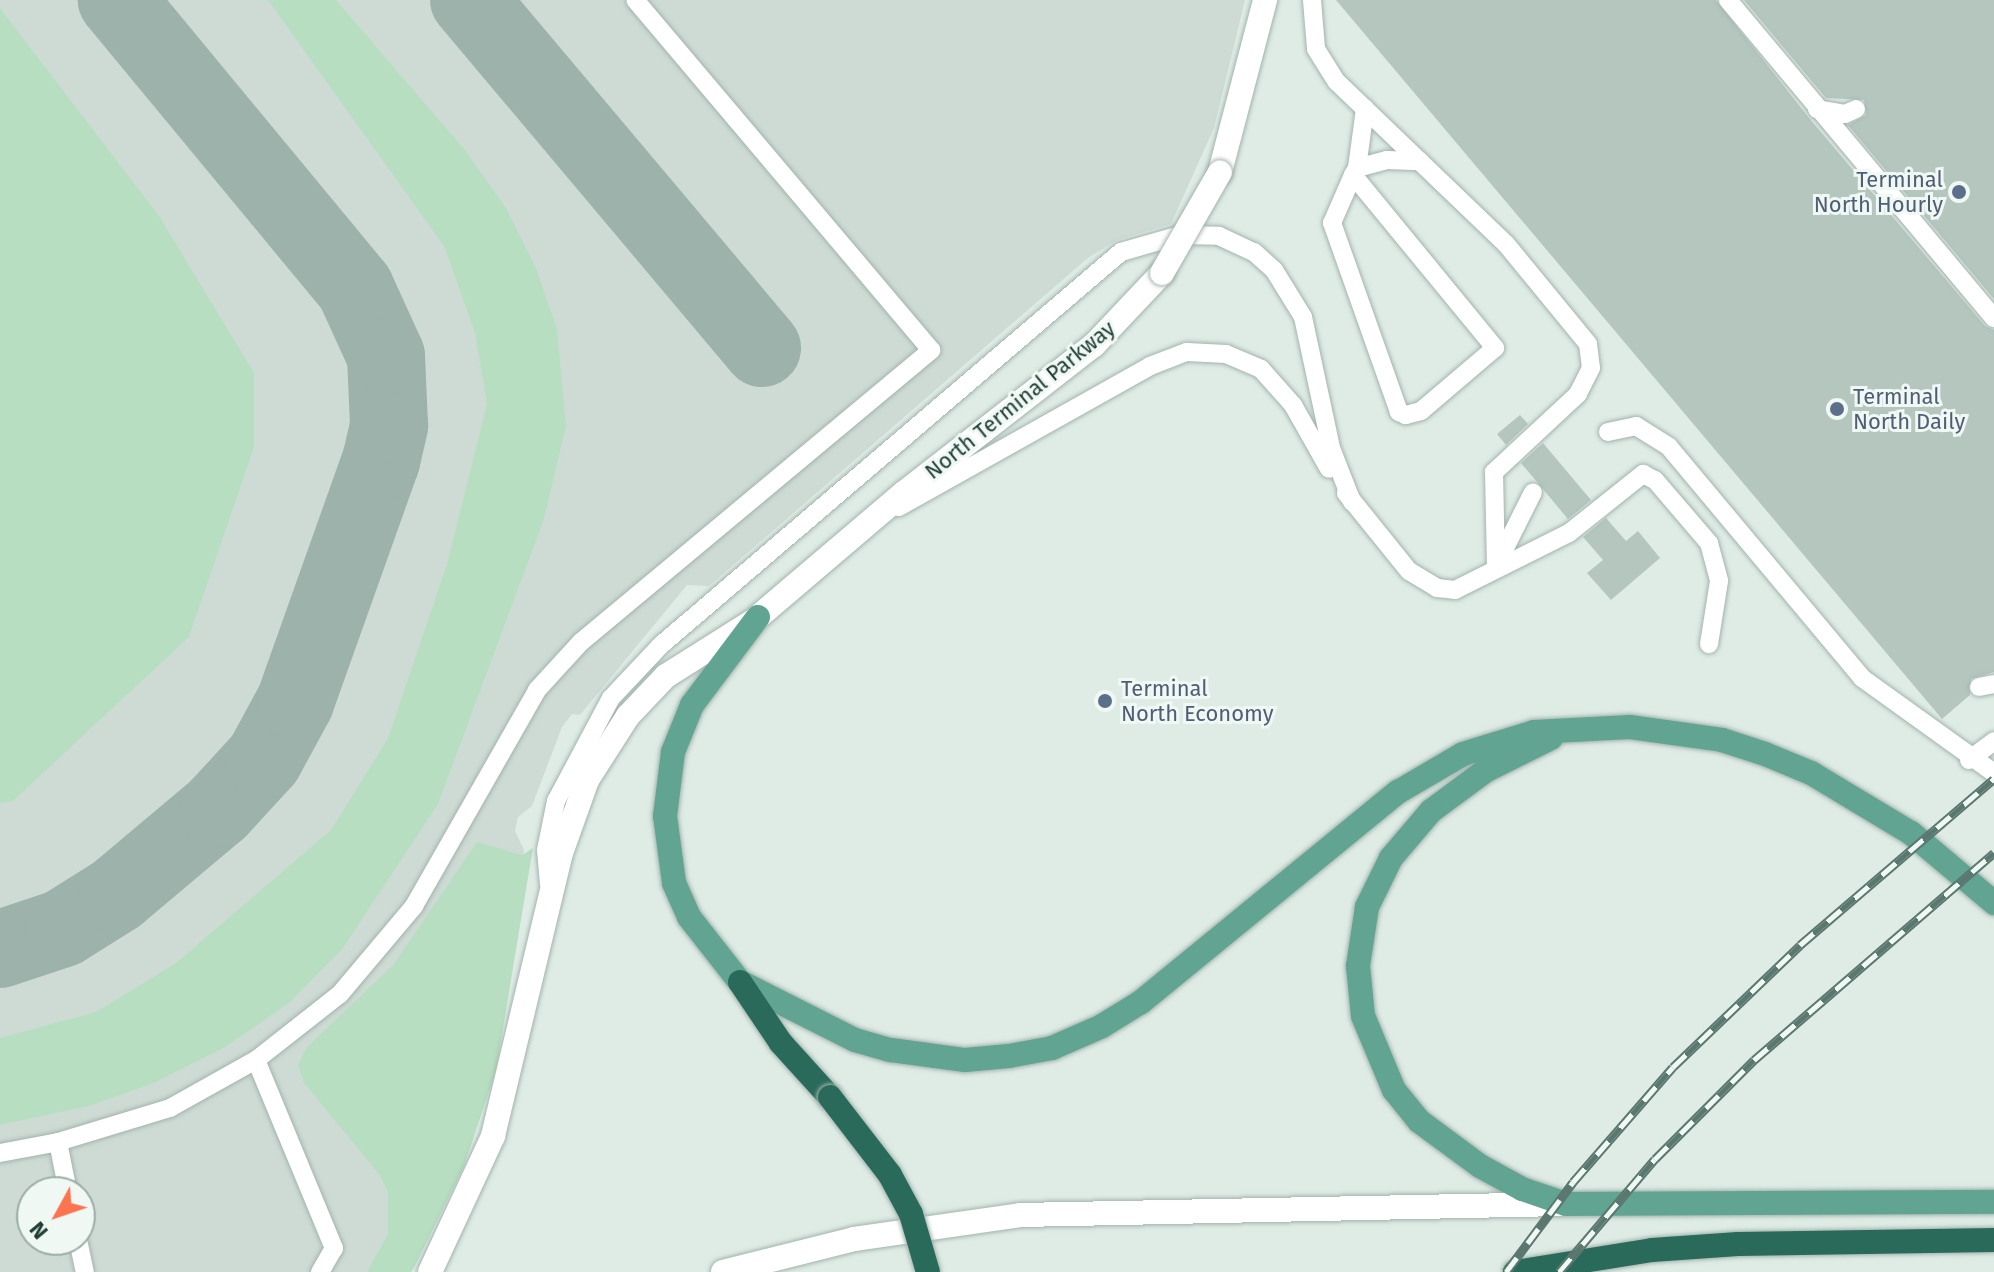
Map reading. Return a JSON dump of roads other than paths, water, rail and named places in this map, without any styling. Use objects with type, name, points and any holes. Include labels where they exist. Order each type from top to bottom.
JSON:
[{"type":"highway","points":[[740,982],[781,1043],[830,1097],[890,1175],[911,1214],[928,1272]]},
{"type":"highway","points":[[1515,1272],[1652,1250],[1738,1244],[1994,1240]]},
{"type":"main road","name":"North Terminal Parkway","points":[[430,1272],[493,1136],[574,810],[628,716],[666,676],[758,617],[849,538],[1094,345],[1162,273],[1220,172],[1265,0]]},
{"type":"main road","points":[[758,617],[692,705],[666,784],[674,883],[689,917],[740,982],[803,1017],[891,1050],[965,1060],[1052,1048],[1141,1002],[1428,772],[1492,742],[1576,729],[1676,732],[1765,754],[1823,780],[1911,833],[1994,903]]},
{"type":"main road","points":[[1566,1204],[1522,1189],[1480,1166],[1419,1121],[1394,1090],[1376,1055],[1363,1016],[1358,966],[1367,907],[1409,834],[1485,771],[1576,729]]},
{"type":"main road","points":[[723,1272],[854,1239],[1020,1215],[1566,1204],[1994,1202]]},
{"type":"lane","points":[[0,1153],[58,1142],[170,1108],[256,1060],[340,994],[388,940],[441,862],[499,750],[537,690],[581,642],[931,350],[635,0]]},
{"type":"lane","points":[[1312,0],[1316,49],[1337,82],[1506,244],[1588,344],[1591,368],[1578,394],[1494,472],[1496,566]]},
{"type":"lane","points":[[1728,0],[1817,115],[1848,146],[1994,318]]},
{"type":"lane","points":[[1355,171],[1495,348],[1421,411],[1406,415],[1399,412],[1332,223],[1355,171],[1365,109]]},
{"type":"lane","points":[[1817,115],[1856,109]]},
{"type":"lane","points":[[1355,171],[1387,160],[1420,161]]},
{"type":"lane","points":[[550,903],[546,850],[556,801],[611,698],[661,645],[1121,252],[1180,235],[1219,236],[1254,252],[1274,270],[1303,317],[1331,448],[1352,502]]},
{"type":"lane","points":[[849,538],[1150,366],[1187,352],[1226,354],[1275,382],[1352,502],[1409,571],[1437,588],[1470,585],[1496,566],[1569,533],[1643,474],[1655,480],[1709,543],[1719,581],[1709,644]]},
{"type":"lane","points":[[1608,432],[1636,426],[1669,447],[1862,678],[1969,760],[1994,773]]},
{"type":"lane","points":[[1496,566],[1533,492]]},
{"type":"lane","points":[[1969,760],[1994,741]]},
{"type":"lane","points":[[256,1060],[334,1248],[320,1272]]},
{"type":"lane","points":[[58,1142],[65,1176]]},
{"type":"railway","points":[[1506,1272],[1573,1182],[1673,1067],[1800,945],[1994,779]]},
{"type":"railway","points":[[1559,1272],[1655,1159],[1754,1060],[1994,853]]},
{"type":"place","name":"Terminal North Hourly","points":[[1959,192]]},
{"type":"place","name":"Terminal North Daily","points":[[1837,409]]},
{"type":"place","name":"Terminal North Economy","points":[[1105,701]]}]
